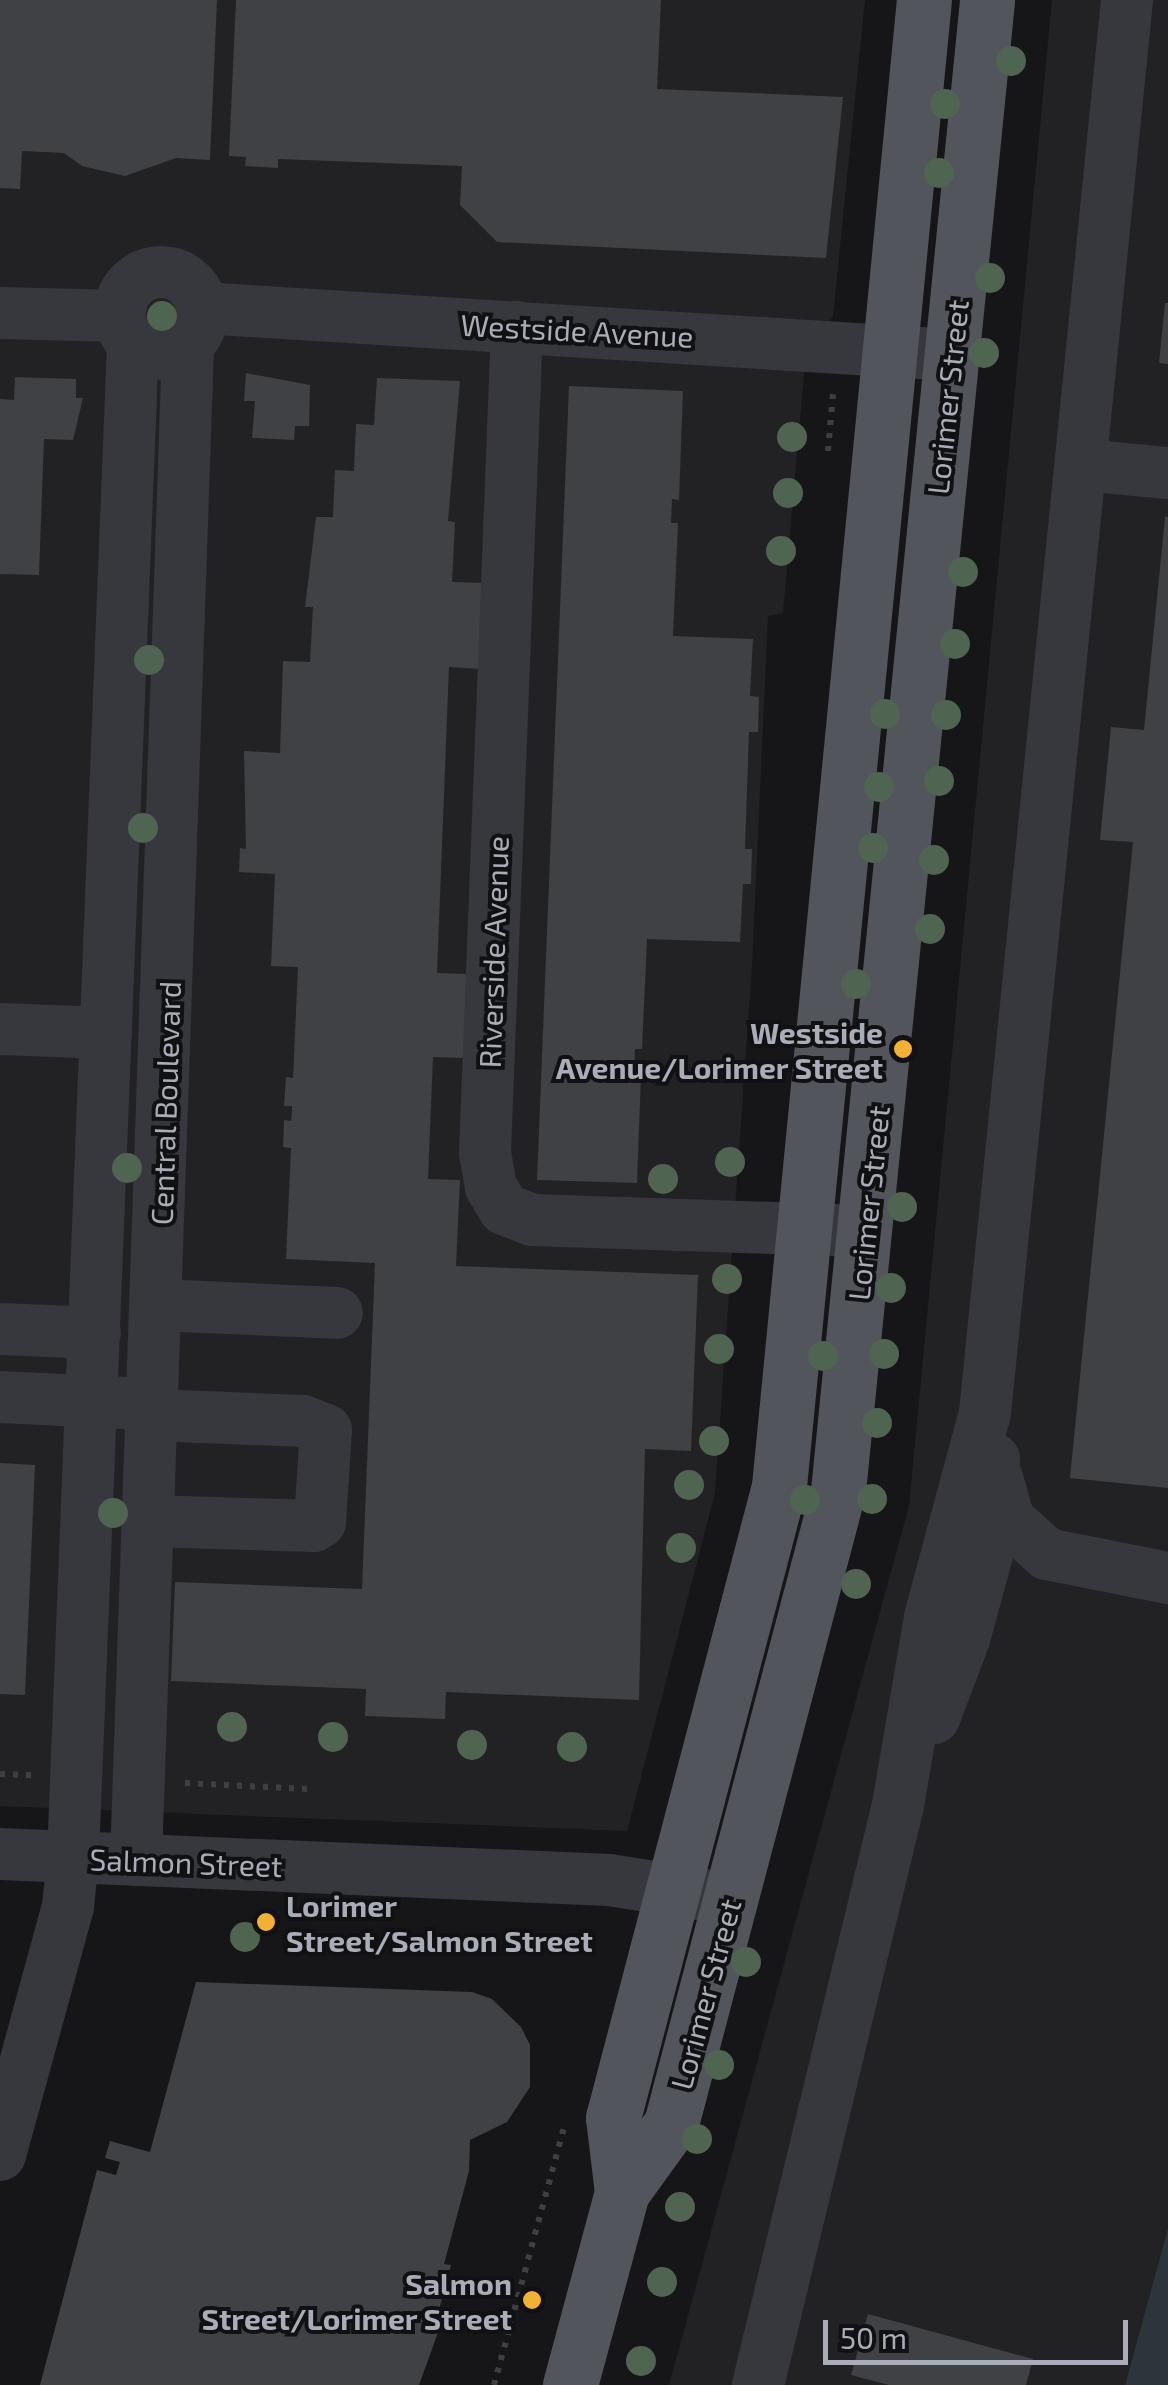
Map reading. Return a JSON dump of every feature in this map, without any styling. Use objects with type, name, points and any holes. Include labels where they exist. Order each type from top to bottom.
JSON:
[{"type":"main road","name":"Lorimer Street","points":[[622,2192],[614,2118],[778,1496],[924,0]]},
{"type":"main road","name":"Lorimer Street","points":[[570,2385],[622,2192],[671,2124],[834,1510],[866,1231],[987,0]]},
{"type":"street","points":[[758,2385],[898,1805],[921,1656],[989,1436],[1127,0]]},
{"type":"street","points":[[0,313],[126,330],[154,354],[195,327],[199,294],[178,275],[150,272],[127,289],[126,330]]},
{"type":"street","name":"Westside Avenue","points":[[195,327],[517,327],[952,355]]},
{"type":"street","name":"Central Boulevard","points":[[136,1860],[195,327]]},
{"type":"street","name":"Riverside Avenue","points":[[517,327],[486,1172],[504,1209],[532,1220],[866,1231]]},
{"type":"street","name":"Central Boulevard","points":[[0,2154],[68,1907],[72,1857],[120,713],[126,330]]},
{"type":"street","points":[[1083,465],[1168,473]]},
{"type":"street","points":[[120,713],[177,717]]},
{"type":"street","points":[[0,1029],[106,1044],[168,1058]]},
{"type":"street","points":[[157,1306],[338,1313]]},
{"type":"street","points":[[0,1329],[95,1334]]},
{"type":"street","points":[[0,1398],[91,1401],[303,1422],[326,1430],[320,1522],[314,1526],[149,1520]]},
{"type":"street","points":[[989,1436],[1009,1520],[1047,1554],[1168,1578]]},
{"type":"street","name":"Salmon Street","points":[[0,1854],[673,1886],[730,1898]]},
{"type":"shaded area","points":[[0,0],[865,0],[833,316],[805,365],[783,613],[768,616],[752,966],[715,1493],[627,1831],[0,1806]]},
{"type":"shaded area","points":[[1052,0],[1168,0],[1168,2228],[1125,2385],[669,2385],[909,1506]]},
{"type":"shaded area","points":[[1168,2228],[1168,2385],[1125,2385]]},
{"type":"building","points":[[0,0],[217,0],[210,160],[176,158],[125,176],[82,166],[64,153],[22,151],[20,189],[0,188]]},
{"type":"building","points":[[236,0],[661,0],[657,89],[843,97],[826,258],[497,242],[460,205],[462,166],[278,159],[278,168],[245,166],[246,157],[229,156]]},
{"type":"building","points":[[1168,303],[1168,364],[1159,363]]},
{"type":"building","points":[[246,373],[310,385],[309,426],[295,426],[294,440],[252,438],[255,401],[244,401]]},
{"type":"building","points":[[15,377],[76,379],[76,398],[83,398],[73,440],[44,439],[39,575],[0,574],[0,399],[14,400]]},
{"type":"building","points":[[377,378],[460,381],[448,521],[455,522],[452,582],[484,583],[481,669],[449,667],[437,973],[468,974],[465,1058],[433,1057],[428,1179],[460,1180],[456,1266],[698,1275],[691,1451],[645,1449],[639,1700],[446,1692],[445,1719],[365,1716],[366,1689],[171,1681],[175,1582],[362,1589],[375,1263],[286,1259],[291,1148],[283,1147],[284,1120],[291,1121],[292,1106],[284,1106],[286,1077],[293,1078],[298,967],[271,966],[275,874],[239,872],[240,848],[246,849],[244,751],[280,753],[283,661],[310,662],[313,607],[305,607],[316,517],[333,517],[335,470],[354,471],[356,424],[374,425]]},
{"type":"building","points":[[569,386],[683,391],[679,500],[672,499],[671,523],[678,523],[673,636],[753,639],[750,696],[759,697],[758,732],[749,732],[745,849],[752,849],[751,884],[743,884],[740,942],[647,939],[642,1049],[635,1049],[634,1074],[641,1075],[637,1183],[537,1180]]},
{"type":"building","points":[[1165,517],[1168,1488],[1070,1478],[1133,842],[1100,840],[1111,727],[1144,730]]},
{"type":"building","points":[[0,1463],[35,1465],[25,1695],[0,1694]]},
{"type":"building","points":[[196,1982],[472,1992],[492,1999],[521,2027],[530,2045],[530,2087],[507,2122],[470,2140],[469,2171],[444,2264],[451,2265],[435,2325],[440,2327],[419,2385],[40,2385],[97,2170],[116,2175],[120,2162],[105,2158],[110,2141],[150,2152]]},
{"type":"building","points":[[868,2314],[1033,2359],[1026,2385],[889,2385],[851,2375]]},
{"type":"place","name":"Westside Avenue/Lorimer Street","points":[[903,1049]]},
{"type":"place","name":"Lorimer Street/Salmon Street","points":[[266,1922]]},
{"type":"place","name":"Salmon Street/Lorimer Street","points":[[532,2300]]}]
